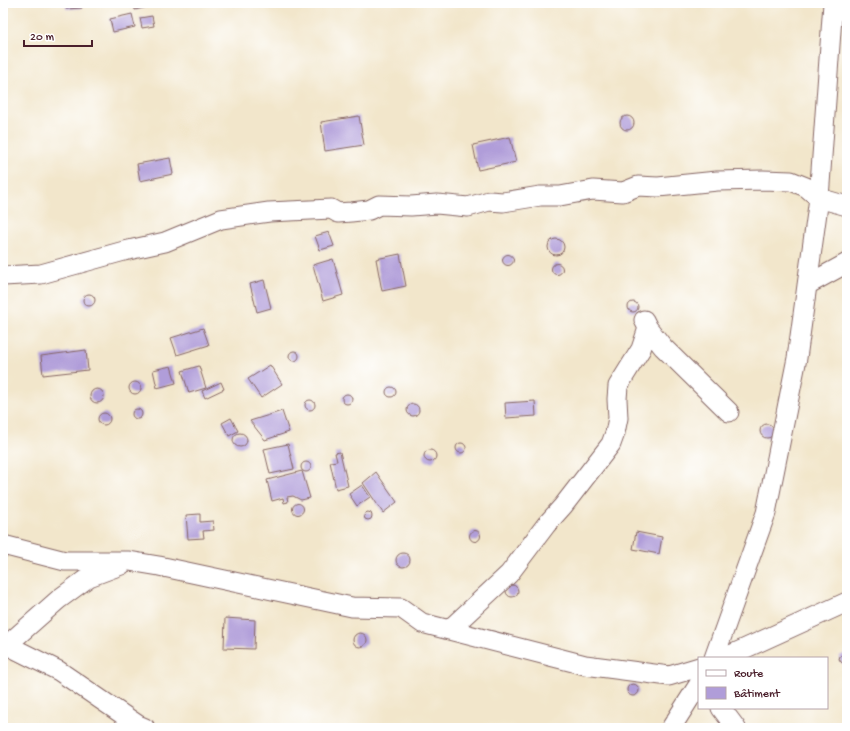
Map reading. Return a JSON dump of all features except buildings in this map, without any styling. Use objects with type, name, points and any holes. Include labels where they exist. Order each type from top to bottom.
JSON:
[{"type":"street","points":[[714,657],[766,512],[798,358],[819,198],[833,3]]},
{"type":"street","points":[[3,276],[42,274],[124,251],[165,242],[221,219],[269,212],[331,209],[338,213],[369,210],[379,205],[411,206],[437,204],[468,207],[488,201],[502,202],[540,196],[560,196],[593,190],[623,192],[638,186],[658,187],[717,181],[763,180],[791,181],[806,187],[819,198],[847,206]]},
{"type":"street","points":[[807,284],[847,263]]},
{"type":"street","points":[[450,629],[509,574],[546,525],[564,506],[611,444],[618,418],[618,386],[641,349],[646,324],[663,347],[729,412]]},
{"type":"street","points":[[3,545],[65,560],[129,561],[159,566],[352,607],[401,608],[422,622],[585,665],[669,676],[698,667]]},
{"type":"street","points":[[129,561],[90,577],[5,643],[59,671],[138,725],[145,728]]},
{"type":"street","points":[[726,657],[847,602]]},
{"type":"street","points":[[671,728],[698,686]]},
{"type":"street","points":[[721,709],[736,728]]}]
